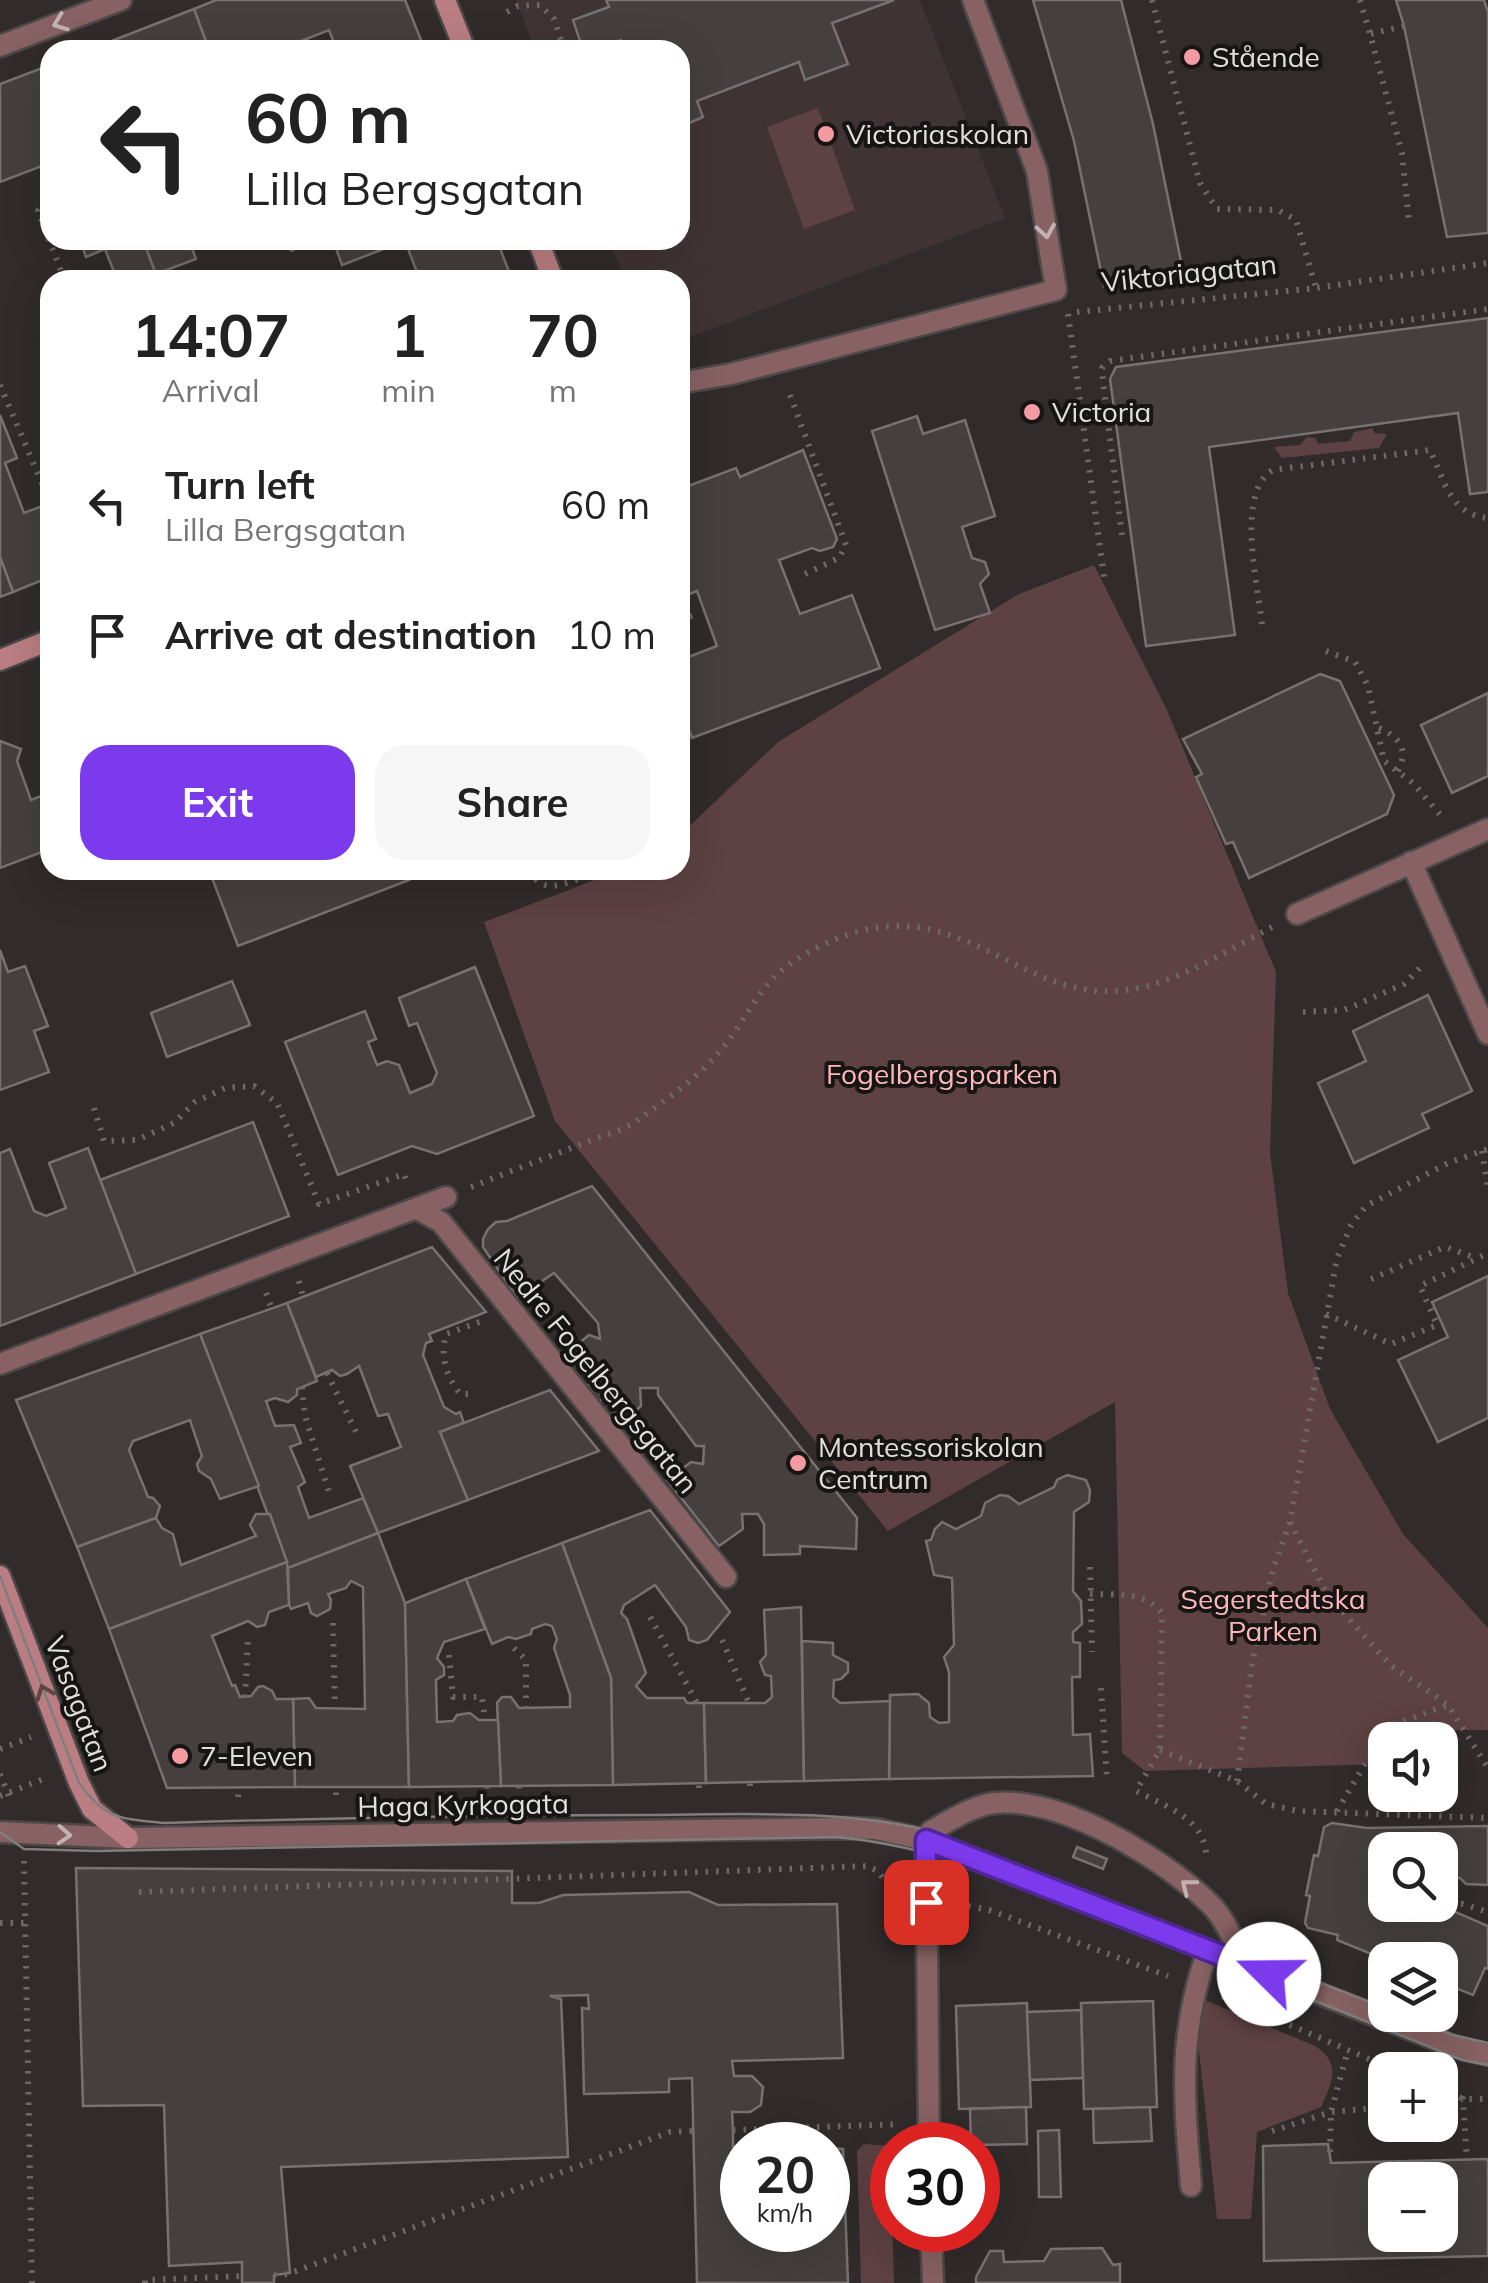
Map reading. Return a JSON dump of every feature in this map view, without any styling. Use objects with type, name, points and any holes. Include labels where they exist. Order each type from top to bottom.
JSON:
[{"type":"street","points":[[0,46],[121,0]]},
{"type":"street","points":[[445,0],[460,40]]},
{"type":"street","points":[[690,381],[1056,290],[1037,171],[973,0]]},
{"type":"street","points":[[0,660],[40,644]]},
{"type":"street","points":[[1298,914],[1488,829]]},
{"type":"street","points":[[1412,862],[1488,1034]]},
{"type":"street","points":[[0,1364],[446,1197]]},
{"type":"street","name":"Nedre Fogelbergsgatan","points":[[417,1209],[441,1222],[726,1577]]},
{"type":"street","name":"Vasagatan","points":[[0,1576],[79,1784],[92,1809],[128,1838]]},
{"type":"street","points":[[930,2122],[926,1840],[931,1831],[994,1803],[1042,1808],[1087,1823],[1146,1853],[1212,1905],[1244,1964]]},
{"type":"street","name":"Haga Kyrkogata","points":[[0,1832],[128,1838],[742,1828],[876,1830],[926,1840],[1452,2046],[1488,2055]]},
{"type":"street","points":[[1191,2186],[1184,2051],[1195,1986],[1208,1950]]},
{"type":"street","points":[[932,2252],[933,2283]]},
{"type":"path","points":[[1152,0],[1200,183],[1217,209],[1278,210],[1296,220],[1316,288]]},
{"type":"path","points":[[1360,0],[1402,154],[1409,221]]},
{"type":"path","points":[[506,12],[518,6],[540,5],[554,19],[561,40]]},
{"type":"path","points":[[1370,34],[1404,26]]},
{"type":"path","name":"Viktoriagatan","points":[[1056,290],[1068,313],[1316,288],[1488,263]]},
{"type":"path","points":[[1122,535],[1102,368],[1110,361],[1488,309]]},
{"type":"path","points":[[1068,313],[1104,577]]},
{"type":"path","points":[[0,385],[40,479]]},
{"type":"path","points":[[790,395],[846,544],[839,558],[799,576]]},
{"type":"path","points":[[1262,624],[1252,516],[1254,491],[1262,476],[1273,470],[1430,450],[1450,497],[1472,516],[1488,518]]},
{"type":"path","points":[[690,617],[695,615]]},
{"type":"path","points":[[1326,652],[1355,662],[1368,686],[1384,761],[1414,784],[1446,822]]},
{"type":"path","points":[[1378,728],[1396,736],[1403,749],[1403,761],[1396,772]]},
{"type":"path","points":[[534,880],[541,886],[571,880]]},
{"type":"path","points":[[446,1197],[634,1123],[712,1060],[773,978],[840,937],[882,927],[932,928],[963,938],[1064,985],[1102,991],[1128,990],[1173,978],[1298,914]]},
{"type":"path","points":[[1302,1012],[1344,1010],[1404,984],[1450,945]]},
{"type":"path","points":[[94,1108],[104,1140],[137,1140],[174,1123],[195,1102],[225,1088],[254,1086],[277,1103],[319,1204],[404,1174],[417,1209]]},
{"type":"path","points":[[1237,1781],[1252,1664],[1274,1570],[1290,1522],[1337,1258],[1351,1225],[1366,1206],[1448,1163],[1485,1150],[1488,1188]]},
{"type":"path","points":[[1371,1279],[1445,1247],[1477,1258]]},
{"type":"path","points":[[1326,1314],[1391,1344],[1436,1325],[1420,1286],[1488,1253]]},
{"type":"path","points":[[468,1394],[460,1394],[449,1378],[442,1352],[446,1334],[512,1310]]},
{"type":"path","points":[[327,1373],[358,1438]]},
{"type":"path","points":[[302,1387],[305,1416],[329,1492]]},
{"type":"path","points":[[1290,1522],[1327,1594],[1390,1665],[1448,1704],[1488,1768]]},
{"type":"path","points":[[1090,1567],[1092,1652]]},
{"type":"path","points":[[1090,1594],[1136,1596],[1152,1601],[1162,1613],[1160,1750],[1136,1790]]},
{"type":"path","points":[[650,1617],[697,1703]]},
{"type":"path","points":[[333,1623],[335,1708]]},
{"type":"path","points":[[245,1697],[248,1638]]},
{"type":"path","points":[[722,1640],[749,1703]]},
{"type":"path","points":[[514,1648],[526,1660],[526,1708]]},
{"type":"path","points":[[449,1655],[453,1697],[482,1697],[485,1720]]},
{"type":"path","points":[[1102,1688],[1107,1780]]},
{"type":"path","points":[[1337,1812],[1387,1727],[1448,1704]]},
{"type":"path","points":[[1160,1750],[1237,1781],[1266,1804],[1298,1811],[1488,1818]]},
{"type":"path","points":[[0,1774],[24,1833],[32,2283]]},
{"type":"path","points":[[238,1797],[239,1787]]},
{"type":"path","points":[[140,1892],[867,1866],[888,1882],[898,1901],[989,1910],[1195,1986],[1368,2059]]},
{"type":"path","points":[[1458,1904],[1488,1912]]},
{"type":"path","points":[[0,1923],[26,1923]]},
{"type":"path","points":[[1330,2152],[1331,2112],[1348,2050]]},
{"type":"path","points":[[1458,2097],[1463,2099]]},
{"type":"path","points":[[1463,2099],[1468,2160]]},
{"type":"path","points":[[1458,2100],[1488,2099]]},
{"type":"path","points":[[1272,2131],[1331,2112],[1368,2109]]},
{"type":"path","points":[[274,2274],[288,2274],[670,2132],[693,2131]]},
{"type":"path","points":[[145,2283],[242,2276]]},
{"type":"shaded area","name":"Victoriaskolan","points":[[516,0],[920,0],[1005,218],[690,337],[690,270],[621,270],[613,250],[690,250],[690,40],[531,40]]},
{"type":"green space","points":[[818,108],[855,210],[804,229],[767,127]]},
{"type":"green space","points":[[1373,428],[1374,433],[1387,434],[1379,448],[1282,458],[1274,447],[1300,445],[1307,437],[1315,438],[1318,444],[1350,441],[1354,432]]},
{"type":"green space","name":"Fogelbergsparken","points":[[1094,565],[1167,710],[1276,972],[1270,1153],[1288,1293],[1330,1409],[1403,1534],[1488,1628],[1488,1730],[1458,1730],[1458,1722],[1368,1722],[1368,1764],[1145,1771],[1122,1753],[1115,1402],[888,1531],[555,1121],[484,922],[595,880],[690,880],[690,826],[778,742],[1019,594]]},
{"type":"green space","points":[[1202,1999],[1315,2046],[1332,2066],[1331,2082],[1321,2107],[1257,2132],[1251,2219],[1217,2219],[1196,2022]]},
{"type":"green space","points":[[864,2144],[870,2144],[870,2252],[893,2252],[894,2283],[861,2283],[857,2151]]},
{"type":"building","points":[[216,0],[405,0],[421,40],[333,40],[329,30],[304,40],[205,40],[194,9]]},
{"type":"building","points":[[606,0],[894,0],[832,23],[848,64],[805,80],[799,62],[697,101],[703,117],[690,123],[690,40],[580,40],[573,20],[609,7]]},
{"type":"building","points":[[1033,0],[1121,0],[1153,124],[1184,276],[1104,286],[1074,141]]},
{"type":"building","points":[[1396,0],[1484,0],[1488,12],[1488,233],[1447,237]]},
{"type":"building","points":[[194,9],[205,40],[114,40]]},
{"type":"building","points":[[40,69],[40,167],[0,182],[0,84]]},
{"type":"building","points":[[84,250],[103,250],[86,257]]},
{"type":"building","points":[[105,250],[147,250],[154,270],[113,270]]},
{"type":"building","points":[[147,250],[193,250],[196,259],[167,270],[154,270]]},
{"type":"building","points":[[337,250],[381,250],[342,265]]},
{"type":"building","points":[[408,250],[501,250],[508,270],[416,270]]},
{"type":"building","points":[[1488,318],[1488,492],[1470,494],[1458,413],[1209,447],[1235,635],[1146,646],[1110,379],[1116,367]]},
{"type":"building","points":[[0,415],[17,458],[5,463],[24,513],[40,507],[40,581],[13,592],[0,557]]},
{"type":"building","points":[[917,416],[923,434],[965,420],[995,516],[962,527],[972,558],[985,562],[989,574],[980,584],[990,613],[935,630],[872,431]]},
{"type":"building","points":[[803,450],[837,539],[833,547],[820,551],[812,548],[779,560],[800,614],[852,595],[880,668],[692,738],[690,656],[717,646],[697,591],[690,594],[690,485],[736,468],[740,477]]},
{"type":"building","points":[[0,557],[13,592],[0,597]]},
{"type":"building","points":[[1320,674],[1340,681],[1394,795],[1387,814],[1249,878],[1233,842],[1226,844],[1196,777],[1202,774],[1183,739]]},
{"type":"building","points":[[1488,693],[1488,776],[1452,793],[1421,725]]},
{"type":"building","points":[[0,741],[21,749],[17,761],[31,800],[40,796],[40,853],[0,868]]},
{"type":"building","points":[[213,880],[409,880],[238,946]]},
{"type":"building","points":[[0,950],[8,972],[25,966],[48,1026],[34,1031],[49,1072],[0,1090]]},
{"type":"building","points":[[475,967],[534,1116],[437,1154],[412,1146],[338,1175],[285,1042],[365,1011],[376,1039],[368,1042],[377,1065],[387,1061],[399,1065],[410,1093],[432,1084],[437,1073],[417,1023],[409,1026],[399,998]]},
{"type":"building","points":[[232,981],[250,1025],[167,1057],[151,1013]]},
{"type":"building","points":[[1428,995],[1472,1091],[1422,1114],[1429,1128],[1354,1163],[1318,1083],[1366,1061],[1353,1031]]},
{"type":"building","points":[[253,1122],[289,1216],[136,1274],[100,1180]]},
{"type":"building","points":[[88,1148],[136,1274],[0,1326],[0,1153],[10,1149],[34,1211],[46,1216],[66,1208],[49,1163]]},
{"type":"building","points":[[592,1186],[857,1518],[856,1549],[800,1546],[800,1554],[764,1555],[764,1524],[758,1514],[742,1514],[743,1529],[719,1546],[667,1480],[691,1462],[703,1464],[704,1446],[696,1446],[658,1395],[658,1388],[640,1388],[641,1406],[622,1423],[603,1399],[597,1403],[586,1387],[591,1383],[566,1354],[589,1335],[600,1339],[598,1323],[554,1273],[517,1298],[483,1247],[488,1229],[496,1222]]},
{"type":"building","points":[[432,1247],[486,1312],[429,1334],[432,1341],[426,1343],[423,1355],[444,1407],[456,1414],[460,1412],[464,1423],[440,1432],[468,1500],[378,1533],[350,1466],[401,1447],[388,1414],[378,1416],[359,1366],[340,1376],[332,1370],[316,1377],[287,1303]]},
{"type":"building","points":[[1488,1276],[1488,1418],[1438,1442],[1398,1360],[1448,1337],[1432,1302]]},
{"type":"building","points":[[287,1303],[317,1381],[297,1389],[297,1395],[288,1402],[275,1398],[266,1401],[275,1426],[294,1425],[301,1443],[290,1447],[305,1482],[298,1487],[309,1518],[363,1498],[378,1533],[288,1568],[200,1334]]},
{"type":"building","points":[[200,1334],[259,1486],[220,1499],[211,1479],[199,1471],[197,1464],[202,1456],[190,1420],[133,1441],[129,1450],[148,1497],[160,1506],[156,1518],[77,1547],[16,1400]]},
{"type":"building","points":[[550,1390],[599,1451],[468,1500],[440,1432]]},
{"type":"building","points":[[1067,1475],[1086,1480],[1090,1490],[1089,1502],[1074,1512],[1073,1591],[1081,1601],[1082,1624],[1073,1632],[1073,1642],[1080,1643],[1080,1677],[1072,1677],[1073,1735],[1090,1734],[1093,1776],[889,1779],[890,1695],[918,1694],[929,1703],[930,1717],[939,1723],[949,1722],[949,1672],[944,1657],[954,1645],[952,1578],[934,1575],[926,1541],[931,1540],[942,1522],[956,1529],[981,1516],[985,1503],[1000,1495],[1019,1504],[1054,1487],[1057,1480]]},
{"type":"building","points":[[650,1510],[730,1612],[707,1640],[698,1643],[689,1640],[686,1627],[655,1585],[624,1605],[621,1613],[627,1619],[646,1673],[636,1686],[647,1698],[684,1698],[687,1703],[704,1703],[706,1783],[613,1785],[611,1678],[562,1543]]},
{"type":"building","points":[[256,1514],[270,1514],[287,1562],[109,1629],[77,1547],[156,1518],[162,1528],[173,1534],[181,1565],[256,1536],[250,1525]]},
{"type":"building","points":[[378,1533],[405,1603],[409,1787],[295,1787],[293,1699],[309,1698],[316,1708],[365,1709],[363,1587],[351,1581],[346,1588],[328,1594],[330,1609],[317,1616],[311,1613],[308,1603],[291,1609],[288,1568]]},
{"type":"building","points":[[562,1543],[611,1678],[613,1785],[501,1786],[497,1703],[502,1697],[511,1697],[519,1708],[570,1707],[570,1695],[554,1648],[557,1639],[552,1626],[545,1624],[532,1629],[531,1634],[492,1644],[466,1579]]},
{"type":"building","points":[[287,1562],[289,1605],[269,1612],[265,1625],[257,1627],[248,1621],[212,1636],[240,1697],[251,1696],[263,1686],[276,1699],[293,1699],[295,1787],[167,1788],[109,1629]]},
{"type":"building","points":[[466,1579],[485,1629],[444,1642],[437,1658],[444,1667],[444,1675],[436,1680],[437,1722],[453,1721],[457,1715],[470,1713],[479,1720],[498,1720],[501,1786],[409,1787],[405,1603]]},
{"type":"building","points":[[801,1607],[804,1781],[706,1783],[704,1703],[765,1703],[772,1697],[771,1676],[765,1675],[760,1662],[766,1655],[764,1610]]},
{"type":"building","points":[[802,1641],[833,1643],[833,1655],[848,1663],[848,1672],[834,1680],[833,1697],[840,1703],[890,1701],[889,1779],[804,1781]]},
{"type":"building","points":[[1332,1823],[1367,1828],[1488,1826],[1488,1885],[1466,1884],[1458,1878],[1458,1832],[1368,1832],[1368,1922],[1458,1922],[1458,1913],[1488,1926],[1488,1969],[1485,1968],[1473,1995],[1458,1989],[1458,1942],[1368,1942],[1368,1953],[1337,1940],[1338,1935],[1308,1928],[1305,1923],[1310,1896],[1306,1895],[1324,1827]]},
{"type":"building","points":[[1077,1847],[1107,1859],[1103,1869],[1073,1857]]},
{"type":"building","points":[[76,1868],[512,1871],[512,1903],[539,1903],[563,1895],[689,1892],[718,1905],[837,1904],[843,2058],[732,2061],[734,2076],[752,2076],[763,2087],[761,2105],[750,2112],[732,2112],[732,2122],[720,2122],[720,2252],[847,2252],[848,2283],[697,2283],[692,2078],[669,2079],[669,2092],[584,2094],[582,2008],[589,2009],[588,1995],[550,1996],[561,1999],[568,2157],[281,2167],[290,2273],[274,2275],[274,2283],[242,2283],[242,2262],[169,2266],[164,2105],[83,2106]]},
{"type":"building","points":[[1153,2001],[1157,2107],[1084,2109],[1081,2003]]},
{"type":"building","points":[[1027,2003],[1031,2107],[959,2109],[956,2006]]},
{"type":"building","points":[[1081,2010],[1083,2078],[1030,2080],[1027,2012]]},
{"type":"building","points":[[1026,2107],[1027,2144],[1000,2144],[1000,2122],[970,2122],[970,2109]]},
{"type":"building","points":[[1150,2107],[1152,2141],[1094,2143],[1093,2109]]},
{"type":"building","points":[[1059,2130],[1061,2197],[1039,2197],[1038,2131]]},
{"type":"building","points":[[1328,2144],[1331,2163],[1368,2162],[1368,2252],[1458,2252],[1458,2162],[1370,2162],[1488,2159],[1488,2256],[1264,2261],[1263,2146]]},
{"type":"building","points":[[1102,2248],[1113,2265],[1120,2264],[1120,2283],[976,2283],[989,2252],[1003,2251],[1004,2262],[1044,2261],[1051,2249]]},
{"type":"tram line","points":[[0,1576],[79,1783],[98,1804],[116,1815],[165,1823],[784,1814],[895,1824],[931,1831],[1368,2001]]},
{"type":"tram line","points":[[0,1832],[24,1849],[96,1851],[836,1837],[877,1842],[957,1861],[1035,1888],[1462,2060],[1488,2065]]},
{"type":"tram line","points":[[1445,2032],[1488,2043]]},
{"type":"place","name":"Stående","points":[[1192,57]]},
{"type":"place","name":"Victoriaskolan","points":[[826,134]]},
{"type":"place","name":"Victoria","points":[[1032,412]]},
{"type":"place","name":"Montessoriskolan Centrum","points":[[798,1463]]},
{"type":"place","name":"7-Eleven","points":[[180,1756]]},
{"type":"route","points":[[926,1902],[926,1840],[1269,1974]]},
{"type":"park label","name":"Segerstedtska Parken","points":[[1273,1615]]}]
